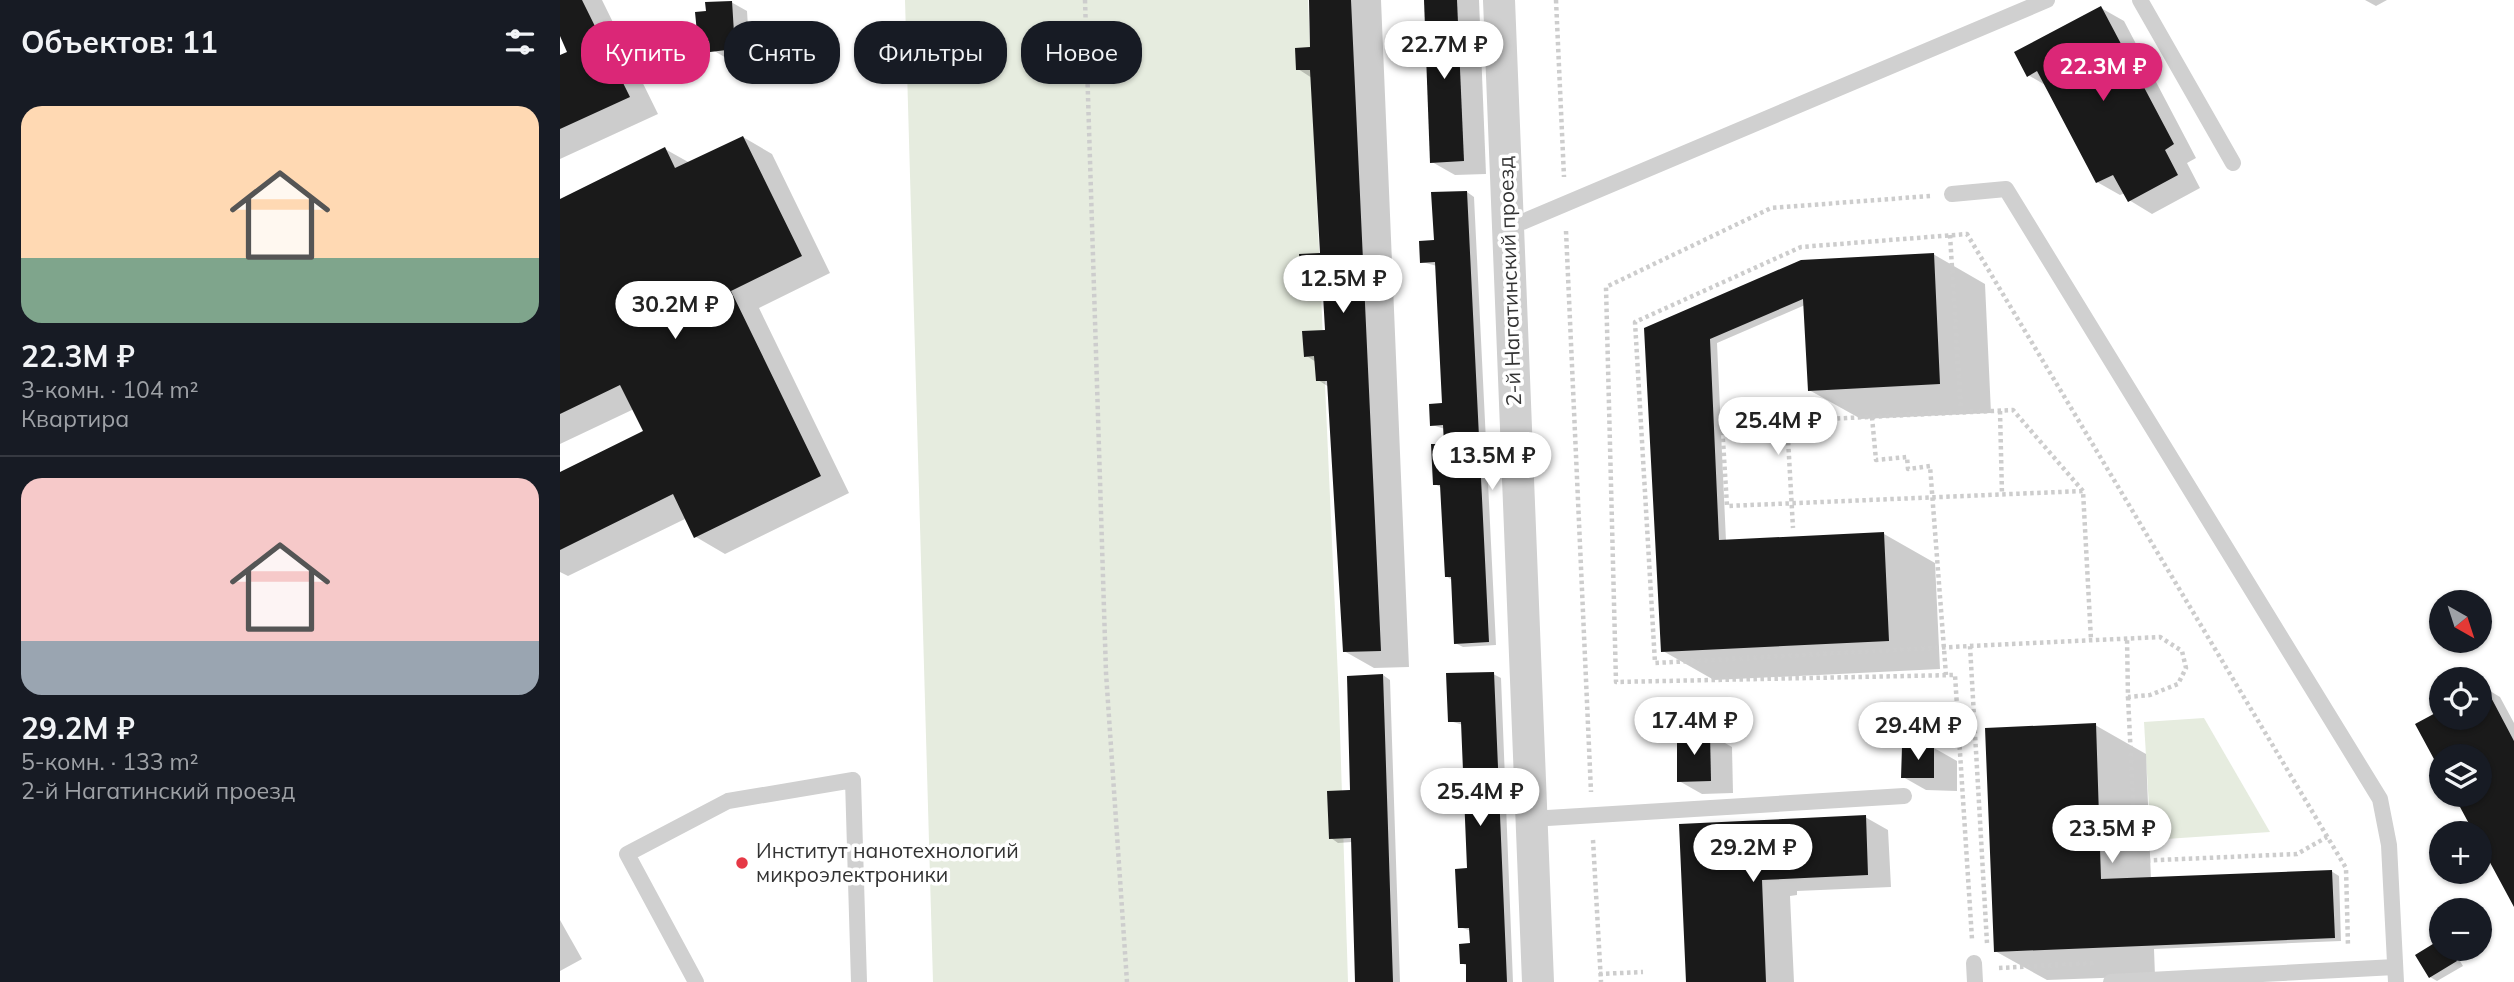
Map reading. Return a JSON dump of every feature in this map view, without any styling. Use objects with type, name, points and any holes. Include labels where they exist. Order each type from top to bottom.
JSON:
[{"type":"street","name":"2-й Нагатинский проезд","points":[[1499,0],[1538,982]]},
{"type":"lane","points":[[1508,228],[2047,0]]},
{"type":"lane","points":[[2140,0],[2233,163]]},
{"type":"lane","points":[[1952,194],[2006,190],[2380,799],[2389,845],[2395,974],[2111,982]]},
{"type":"lane","points":[[696,982],[627,854],[729,801],[853,780],[859,982]]},
{"type":"lane","points":[[1531,819],[1904,796]]},
{"type":"lane","points":[[1975,982],[1984,963]]},
{"type":"path","points":[[1086,0],[1106,673],[1127,982]]},
{"type":"path","points":[[1556,0],[1601,982]]},
{"type":"path","points":[[1952,194],[1771,208],[1606,287],[1616,682],[1955,674],[1984,963]]},
{"type":"path","points":[[2128,696],[2150,695],[2178,684],[2186,668],[2182,651],[2160,637],[1656,663],[1635,322],[1801,247],[1967,234],[2346,868],[2348,949],[2334,950]]},
{"type":"path","points":[[1950,235],[1961,412]]},
{"type":"path","points":[[2083,491],[1727,506],[1722,424],[2013,410],[2083,491],[2091,640]]},
{"type":"path","points":[[2000,411],[2002,495]]},
{"type":"path","points":[[1872,417],[1876,460],[1907,457],[1908,468],[1930,467],[1946,675]]},
{"type":"path","points":[[1787,421],[1793,528]]},
{"type":"path","points":[[2127,638],[2136,861],[2297,854],[2327,836]]},
{"type":"path","points":[[1970,646],[1984,963]]},
{"type":"path","points":[[1984,963],[2099,963]]},
{"type":"path","points":[[1599,974],[1643,972]]},
{"type":"shaded area","points":[[905,0],[1308,0],[1339,701],[1348,982],[933,982],[907,84],[1007,84],[1007,21],[906,21]]},
{"type":"shaded area","points":[[2204,718],[2270,832],[2151,840],[2144,722]]},
{"type":"building","points":[[560,0],[582,0],[592,21],[581,21],[581,84],[624,84],[630,97],[560,129],[560,55],[567,52],[560,36]]},
{"type":"building","points":[[1309,0],[1351,0],[1381,651],[1343,652],[1327,381],[1316,381],[1314,356],[1304,357],[1302,331],[1325,330],[1322,277],[1301,278],[1299,254],[1320,253],[1310,70],[1296,70],[1295,48],[1310,47]]},
{"type":"building","points":[[1424,0],[1457,0],[1464,161],[1430,163]]},
{"type":"building","points":[[732,1],[733,21],[724,21],[724,50],[710,52],[710,21],[696,21],[695,12],[706,11],[705,2]]},
{"type":"building","points":[[2101,6],[2174,144],[2165,150],[2178,175],[2128,202],[2113,175],[2096,183],[2037,71],[2027,77],[2014,52]]},
{"type":"building","points":[[743,136],[802,256],[731,291],[821,476],[694,538],[673,494],[560,550],[560,472],[643,431],[620,385],[560,414],[560,199],[665,147],[675,168]]},
{"type":"building","points":[[1467,191],[1489,642],[1454,644],[1451,577],[1445,577],[1440,485],[1433,485],[1431,444],[1444,444],[1443,425],[1430,426],[1429,404],[1442,403],[1435,262],[1420,263],[1419,241],[1434,240],[1431,192]]},
{"type":"building","points":[[1934,253],[1940,384],[1808,391],[1803,299],[1710,339],[1719,540],[1884,532],[1889,641],[1661,652],[1644,328],[1801,260]]},
{"type":"building","points":[[1494,672],[1507,982],[1466,982],[1466,964],[1460,964],[1459,944],[1470,943],[1469,928],[1458,928],[1455,869],[1467,868],[1461,722],[1448,722],[1446,673]]},
{"type":"building","points":[[1383,674],[1393,982],[1355,982],[1351,838],[1329,839],[1327,791],[1350,790],[1347,676]]},
{"type":"building","points":[[2492,699],[2514,741],[2514,907],[2492,866],[2492,821],[2468,821],[2460,807],[2492,807],[2492,744],[2429,744],[2429,750],[2415,724],[2429,716],[2429,730],[2492,730]]},
{"type":"building","points":[[2096,723],[2101,879],[2332,870],[2335,938],[1994,952],[1985,728]]},
{"type":"building","points":[[1710,732],[1711,781],[1677,782],[1677,733]]},
{"type":"building","points":[[1902,746],[1934,746],[1934,778],[1901,778]]},
{"type":"building","points":[[1866,815],[1868,875],[1762,880],[1766,982],[1686,982],[1679,824]]},
{"type":"building","points":[[2429,946],[2429,961],[2457,961],[2429,978],[2415,955]]},
{"type":"place","name":"Институт нанотехнологий микроэлектроники","points":[[742,863]]}]
